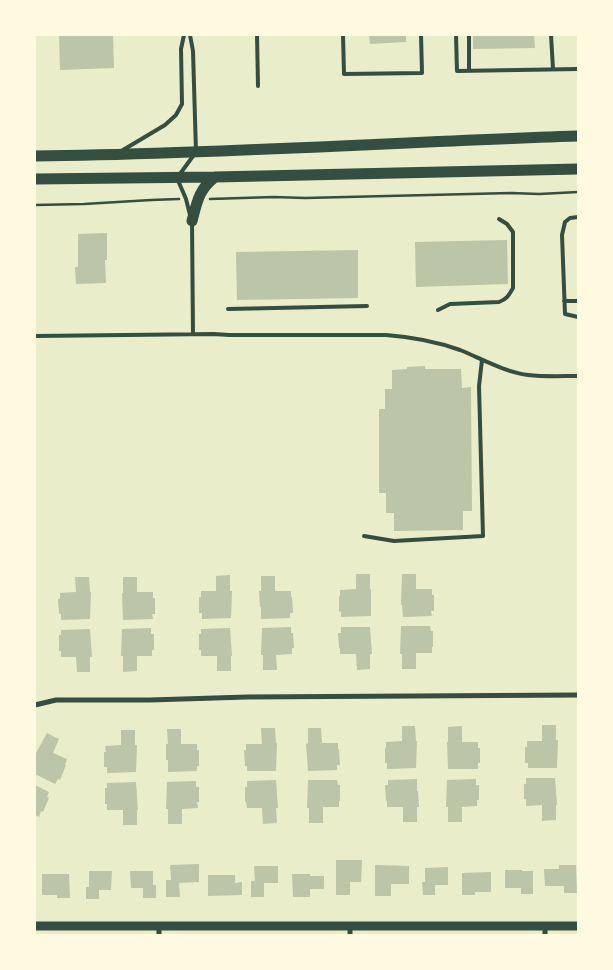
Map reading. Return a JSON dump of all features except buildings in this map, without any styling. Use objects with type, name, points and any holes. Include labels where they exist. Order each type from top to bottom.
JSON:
[{"type":"main road","points":[[35,156],[115,155],[578,136]]},
{"type":"main road","points":[[35,178],[177,178],[578,169]]},
{"type":"main road","points":[[192,221],[192,199],[215,177]]},
{"type":"street","points":[[35,705],[56,700],[578,695]]},
{"type":"street","points":[[35,926],[159,930],[545,931],[578,926]]},
{"type":"lane","points":[[115,155],[165,125],[176,115],[182,104],[181,49],[184,35]]},
{"type":"lane","points":[[190,35],[193,52],[196,152],[177,178],[192,199]]},
{"type":"lane","points":[[258,35],[258,86]]},
{"type":"lane","points":[[343,35],[344,74],[422,73],[421,35]]},
{"type":"lane","points":[[456,35],[457,71],[578,68]]},
{"type":"lane","points":[[468,35],[469,70]]},
{"type":"lane","points":[[551,35],[553,69]]},
{"type":"lane","points":[[578,217],[570,218],[562,228],[565,314],[578,316]]},
{"type":"lane","points":[[438,310],[450,304],[500,302],[505,300],[510,294],[513,288],[512,232],[507,224],[499,219]]},
{"type":"lane","points":[[192,221],[193,334]]},
{"type":"lane","points":[[564,300],[578,301]]},
{"type":"lane","points":[[228,310],[367,306]]},
{"type":"lane","points":[[35,336],[193,334],[386,335],[412,337],[439,343],[515,372],[528,375],[578,376]]},
{"type":"lane","points":[[364,536],[394,541],[482,536],[479,386],[482,360]]},
{"type":"path","points":[[35,205],[274,197],[306,198],[578,192]]}]
